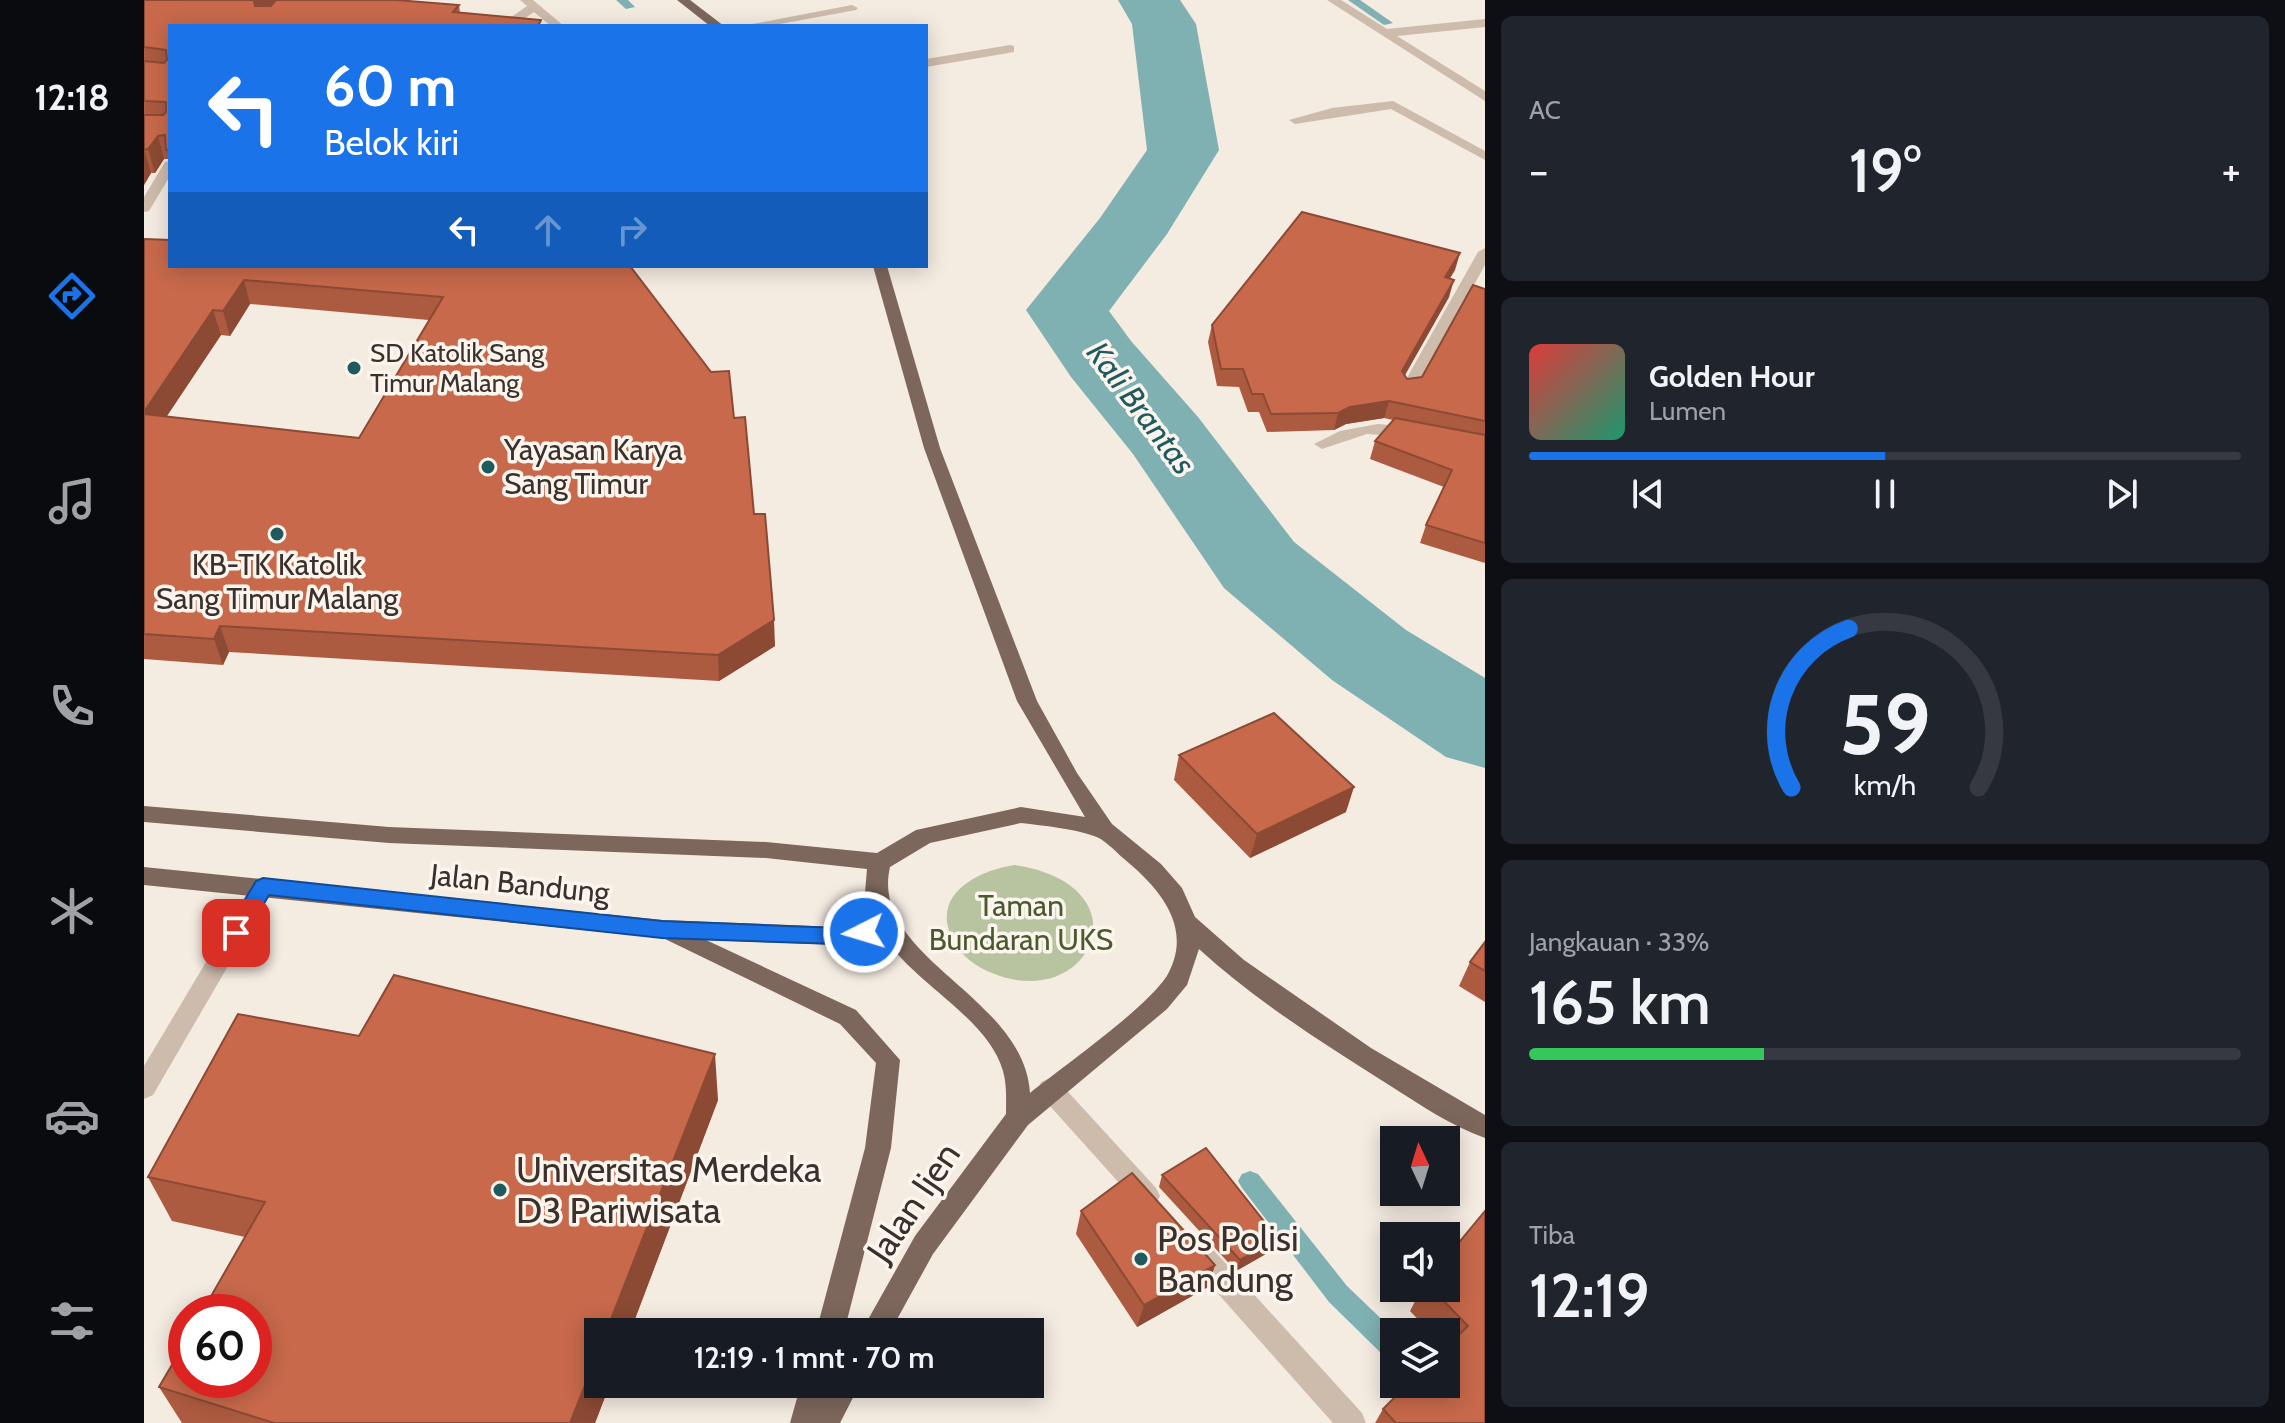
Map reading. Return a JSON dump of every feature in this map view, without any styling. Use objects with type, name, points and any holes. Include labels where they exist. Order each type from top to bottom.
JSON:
[{"type":"main road","points":[[683,0],[715,24]]},
{"type":"main road","points":[[881,268],[932,448],[1027,701],[1104,830],[1153,870],[1174,894],[1186,922],[1214,952],[1325,1033],[1422,1095],[1485,1127]]},
{"type":"main road","name":"Jalan Bandung","points":[[144,814],[389,835],[766,850],[880,862]]},
{"type":"main road","points":[[1019,1117],[1015,1069],[994,1032],[939,982],[890,928],[876,892],[880,862],[924,836],[1021,815],[1104,830]]},
{"type":"main road","name":"Jalan Bandung","points":[[144,876],[662,929],[838,936],[890,928]]},
{"type":"main road","name":"Jalan Ijen","points":[[883,1318],[924,1245],[1019,1117],[1159,1002],[1179,978],[1188,951],[1186,922]]},
{"type":"main road","name":"Jalan Ijen","points":[[662,929],[848,1017],[888,1060],[878,1148],[834,1318]]},
{"type":"main road","points":[[804,1423],[811,1398]]},
{"type":"main road","points":[[825,1423],[838,1398]]},
{"type":"street","points":[[1333,0],[1485,97]]},
{"type":"street","points":[[507,24],[530,3],[556,24]]},
{"type":"street","points":[[760,24],[852,8]]},
{"type":"street","points":[[1387,33],[1485,23]]},
{"type":"street","points":[[928,63],[1010,49]]},
{"type":"street","points":[[1295,120],[1344,110],[1393,105],[1485,156]]},
{"type":"street","points":[[144,208],[168,168]]},
{"type":"street","points":[[1408,390],[1485,252]]},
{"type":"street","points":[[1322,444],[1352,431],[1383,426],[1434,436]]},
{"type":"street","points":[[144,1088],[263,886]]},
{"type":"street","points":[[1050,1089],[1165,1216]]},
{"type":"street","points":[[1186,1239],[1352,1423]]},
{"type":"green space","name":"Taman Bundaran UKS","points":[[1015,865],[1056,877],[1081,895],[1092,917],[1092,940],[1080,960],[1060,975],[1033,981],[993,974],[965,956],[948,928],[947,913],[959,889],[985,873]]},
{"type":"building","points":[[144,0],[257,0],[255,6],[271,6],[276,0],[396,0],[459,5],[453,12],[541,20],[539,24],[168,24],[168,150],[165,135],[158,136],[144,150],[144,115],[163,115],[166,102],[144,101],[144,61],[164,63],[167,60],[166,50],[144,47]]},
{"type":"building","points":[[1302,212],[1460,253],[1445,277],[1454,280],[1402,371],[1407,379],[1422,377],[1473,285],[1485,289],[1485,421],[1389,401],[1350,407],[1338,413],[1271,414],[1263,394],[1252,394],[1243,369],[1221,369],[1212,325]]},
{"type":"building","points":[[144,239],[168,240],[168,268],[632,268],[711,372],[729,371],[734,418],[745,417],[754,514],[765,514],[774,620],[718,655],[220,626],[214,639],[144,634],[144,414],[359,438],[443,297],[244,280],[223,311],[213,310],[144,412]]},
{"type":"building","points":[[1395,418],[1485,435],[1485,543],[1426,525],[1452,470],[1375,441]]},
{"type":"building","points":[[1274,713],[1354,787],[1257,834],[1179,755]]},
{"type":"building","points":[[1485,942],[1485,971],[1470,962]]},
{"type":"building","name":"Universitas Merdeka D3 Pariwisata","points":[[394,975],[715,1054],[611,1318],[584,1318],[584,1388],[570,1423],[274,1423],[194,1398],[272,1398],[272,1294],[212,1294],[265,1202],[148,1177],[238,1014],[359,1036]]},
{"type":"building","points":[[1206,1148],[1278,1239],[1240,1260],[1162,1175]]},
{"type":"building","name":"Pos Polisi Bandung","points":[[1132,1173],[1215,1265],[1144,1305],[1081,1211]]},
{"type":"building","points":[[1485,1211],[1485,1423],[1396,1423],[1383,1409],[1394,1398],[1460,1398],[1460,1334],[1468,1326],[1445,1302],[1460,1302],[1460,1241]]},
{"type":"building","name":"Universitas Merdeka D3 Pariwisata","points":[[168,1372],[168,1390],[159,1387]]},
{"type":"waterway","points":[[621,0],[630,7]]},
{"type":"waterway","name":"Kali Brantas","points":[[1149,0],[1164,24],[1183,150],[1128,234],[1067,310],[1101,359],[1166,436],[1259,565],[1369,655],[1485,729]]},
{"type":"waterway","points":[[1353,0],[1388,23]]},
{"type":"waterway","points":[[1250,1181],[1338,1294],[1380,1334]]},
{"type":"place","name":"SD Katolik Sang Timur Malang","points":[[354,368]]},
{"type":"place","name":"Yayasan Karya Sang Timur","points":[[488,467]]},
{"type":"place","name":"KB-TK Katolik Sang Timur Malang","points":[[277,534]]},
{"type":"place","name":"Universitas Merdeka D3 Pariwisata","points":[[500,1190]]},
{"type":"place","name":"Pos Polisi Bandung","points":[[1141,1259]]},
{"type":"route","points":[[236,933],[263,886],[662,929],[838,936],[864,932]]}]
